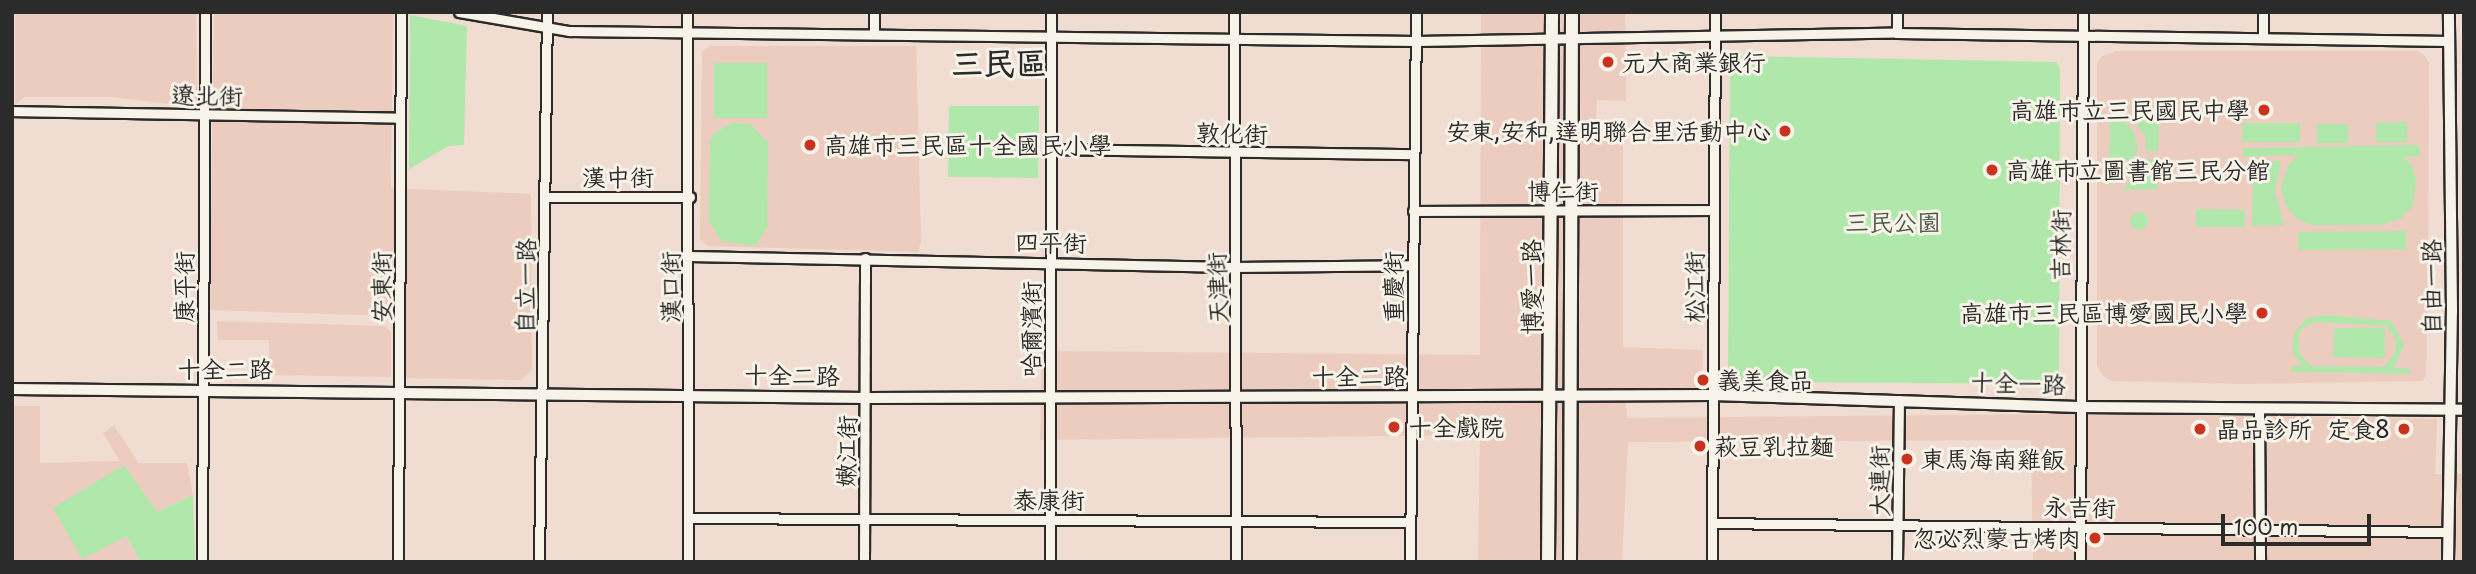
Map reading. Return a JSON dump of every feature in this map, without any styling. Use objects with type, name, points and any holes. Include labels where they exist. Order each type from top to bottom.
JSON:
[{"type":"main road","name":"博愛一路","points":[[1548,562],[1552,395],[1552,12]]},
{"type":"main road","name":"博愛一路","points":[[1570,562],[1574,210],[1572,12]]},
{"type":"street","name":"康平街","points":[[202,562],[205,12]]},
{"type":"street","name":"安東街","points":[[398,562],[402,391],[401,12]]},
{"type":"street","points":[[459,12],[547,30],[1417,41],[1572,39],[1715,33],[2082,34],[2449,41]]},
{"type":"street","name":"自立一路","points":[[539,562],[547,12]]},
{"type":"street","name":"漢口街","points":[[687,12],[685,32],[690,197],[688,562]]},
{"type":"street","points":[[874,12],[874,34]]},
{"type":"street","name":"哈爾濱街","points":[[1050,562],[1051,12]]},
{"type":"street","name":"天津街","points":[[1234,12],[1236,562]]},
{"type":"street","name":"重慶街","points":[[1410,562],[1416,12]]},
{"type":"street","name":"松江街","points":[[1712,562],[1715,12]]},
{"type":"street","points":[[1897,12],[1897,33]]},
{"type":"street","name":"吉林街","points":[[2080,562],[2078,407],[2083,12]]},
{"type":"street","points":[[2263,12],[2263,36]]},
{"type":"street","name":"自由一路","points":[[2448,562],[2452,312],[2449,12]]},
{"type":"street","name":"遼北街","points":[[12,111],[400,118]]},
{"type":"street","name":"敦化街","points":[[1051,149],[1413,154]]},
{"type":"street","name":"漢中街","points":[[546,197],[690,197]]},
{"type":"street","name":"博仁街","points":[[1413,211],[1714,210]]},
{"type":"street","name":"四平街","points":[[689,256],[1050,261],[1234,267],[1412,265]]},
{"type":"street","name":"嫩江街","points":[[864,562],[867,398],[865,258]]},
{"type":"street","name":"十全二路","points":[[12,390],[402,391],[867,398],[1050,395],[1411,398],[1571,396]]},
{"type":"street","name":"十全一路","points":[[1571,396],[1713,395],[2078,407],[2464,410]]},
{"type":"street","name":"大連街","points":[[1897,562],[1899,400]]},
{"type":"street","points":[[2259,409],[2260,562]]},
{"type":"street","name":"泰康街","points":[[688,518],[1410,522]]},
{"type":"street","name":"永吉街","points":[[1712,523],[2447,531]]},
{"type":"shaded area","points":[[15,12],[196,12],[197,107],[110,97],[24,97],[15,105]]},
{"type":"shaded area","points":[[214,12],[393,12],[391,188],[531,194],[532,370],[520,380],[404,378],[404,273],[389,273],[391,316],[210,310]]},
{"type":"shaded area","points":[[1481,12],[1625,12],[1626,101],[1597,100],[1595,134],[1623,135],[1623,347],[1703,350],[1701,391],[1625,392],[1627,418],[2159,413],[2437,419],[2435,474],[2464,474],[2464,562],[2033,562],[2031,440],[1628,442],[1622,562],[1478,562],[1480,435],[1040,440],[1042,351],[1480,355]]},
{"type":"shaded area","name":"高雄市三民區十全國民小學","points":[[710,46],[916,46],[921,242],[918,252],[708,246],[700,239],[702,52]]},
{"type":"shaded area","name":"高雄市立三民國民中學","points":[[2117,51],[2418,51],[2424,55],[2429,63],[2428,261],[2426,375],[2422,381],[2242,384],[2112,381],[2103,376],[2097,366],[2097,64],[2102,56]]},
{"type":"shaded area","points":[[217,321],[384,326],[391,332],[391,377],[269,375],[269,340],[218,340]]},
{"type":"shaded area","points":[[12,406],[40,406],[40,463],[120,461],[103,433],[114,425],[138,463],[187,463],[193,495],[157,512],[127,536],[140,562],[12,562]]},
{"type":"green space","points":[[410,15],[467,26],[464,145],[449,146],[409,169]]},
{"type":"green space","name":"三民公園","points":[[1739,56],[2056,62],[2060,68],[2059,384],[1735,382],[1728,377],[1730,65]]},
{"type":"green space","points":[[714,63],[767,63],[767,118],[714,118]]},
{"type":"green space","points":[[949,106],[1039,106],[1038,178],[948,177]]},
{"type":"green space","points":[[2131,116],[2159,117],[2158,151],[2146,151],[2146,138]]},
{"type":"green space","points":[[2121,118],[2134,132],[2138,151],[2109,187],[2110,119]]},
{"type":"green space","points":[[2407,122],[2407,142],[2376,142],[2376,123]]},
{"type":"green space","points":[[732,123],[750,124],[768,143],[767,228],[755,246],[721,241],[709,221],[710,143],[713,134]]},
{"type":"green space","points":[[2242,123],[2300,123],[2300,142],[2242,142]]},
{"type":"green space","points":[[2317,124],[2348,124],[2348,143],[2317,143]]},
{"type":"green space","points":[[2419,145],[2420,156],[2403,157],[2412,165],[2416,180],[2413,206],[2400,219],[2381,225],[2312,225],[2298,220],[2286,206],[2281,188],[2288,166],[2297,155],[2243,157],[2243,148]]},
{"type":"green space","points":[[2145,159],[2158,159],[2157,189],[2123,190]]},
{"type":"green space","points":[[2281,161],[2275,192],[2284,225],[2252,226],[2253,162]]},
{"type":"green space","points":[[2196,209],[2245,210],[2245,227],[2196,227]]},
{"type":"green space","points":[[2135,212],[2143,212],[2148,221],[2146,228],[2135,230],[2130,225],[2130,217]]},
{"type":"green space","points":[[2406,231],[2406,249],[2298,250],[2298,232]]},
{"type":"green space","points":[[2327,315],[2391,321],[2404,345],[2394,368],[2410,369],[2410,374],[2291,372],[2291,366],[2302,366],[2292,351],[2294,332],[2307,318]],"holes":[[[2316,322],[2387,326],[2396,341],[2395,353],[2384,367],[2311,366],[2300,354],[2298,336],[2302,328]]]},
{"type":"green space","points":[[2334,328],[2385,328],[2385,358],[2333,357]]},
{"type":"green space","points":[[124,465],[157,512],[193,495],[195,562],[140,562],[127,536],[82,559],[53,508]]},
{"type":"place","name":"元大商業銀行","points":[[1608,62]]},
{"type":"place","name":"高雄市立三民國民中學","points":[[2264,110]]},
{"type":"place","name":"安東,安和,達明聯合里活動中心","points":[[1785,131]]},
{"type":"place","name":"高雄市三民區十全國民小學","points":[[810,145]]},
{"type":"place","name":"高雄市立圖書館三民分館","points":[[1992,170]]},
{"type":"place","name":"高雄市三民區博愛國民小學","points":[[2262,313]]},
{"type":"place","name":"義美食品","points":[[1703,380]]},
{"type":"place","name":"十全戲院","points":[[1394,427]]},
{"type":"place","name":"晶品診所","points":[[2200,429]]},
{"type":"place","name":"定食8","points":[[2404,429]]},
{"type":"place","name":"萩豆乳拉麵","points":[[1700,446]]},
{"type":"place","name":"東馬海南雞飯","points":[[1907,459]]},
{"type":"place","name":"忽必烈蒙古烤肉","points":[[2095,538]]},
{"type":"district","name":"三民區","points":[[999,62]]}]
